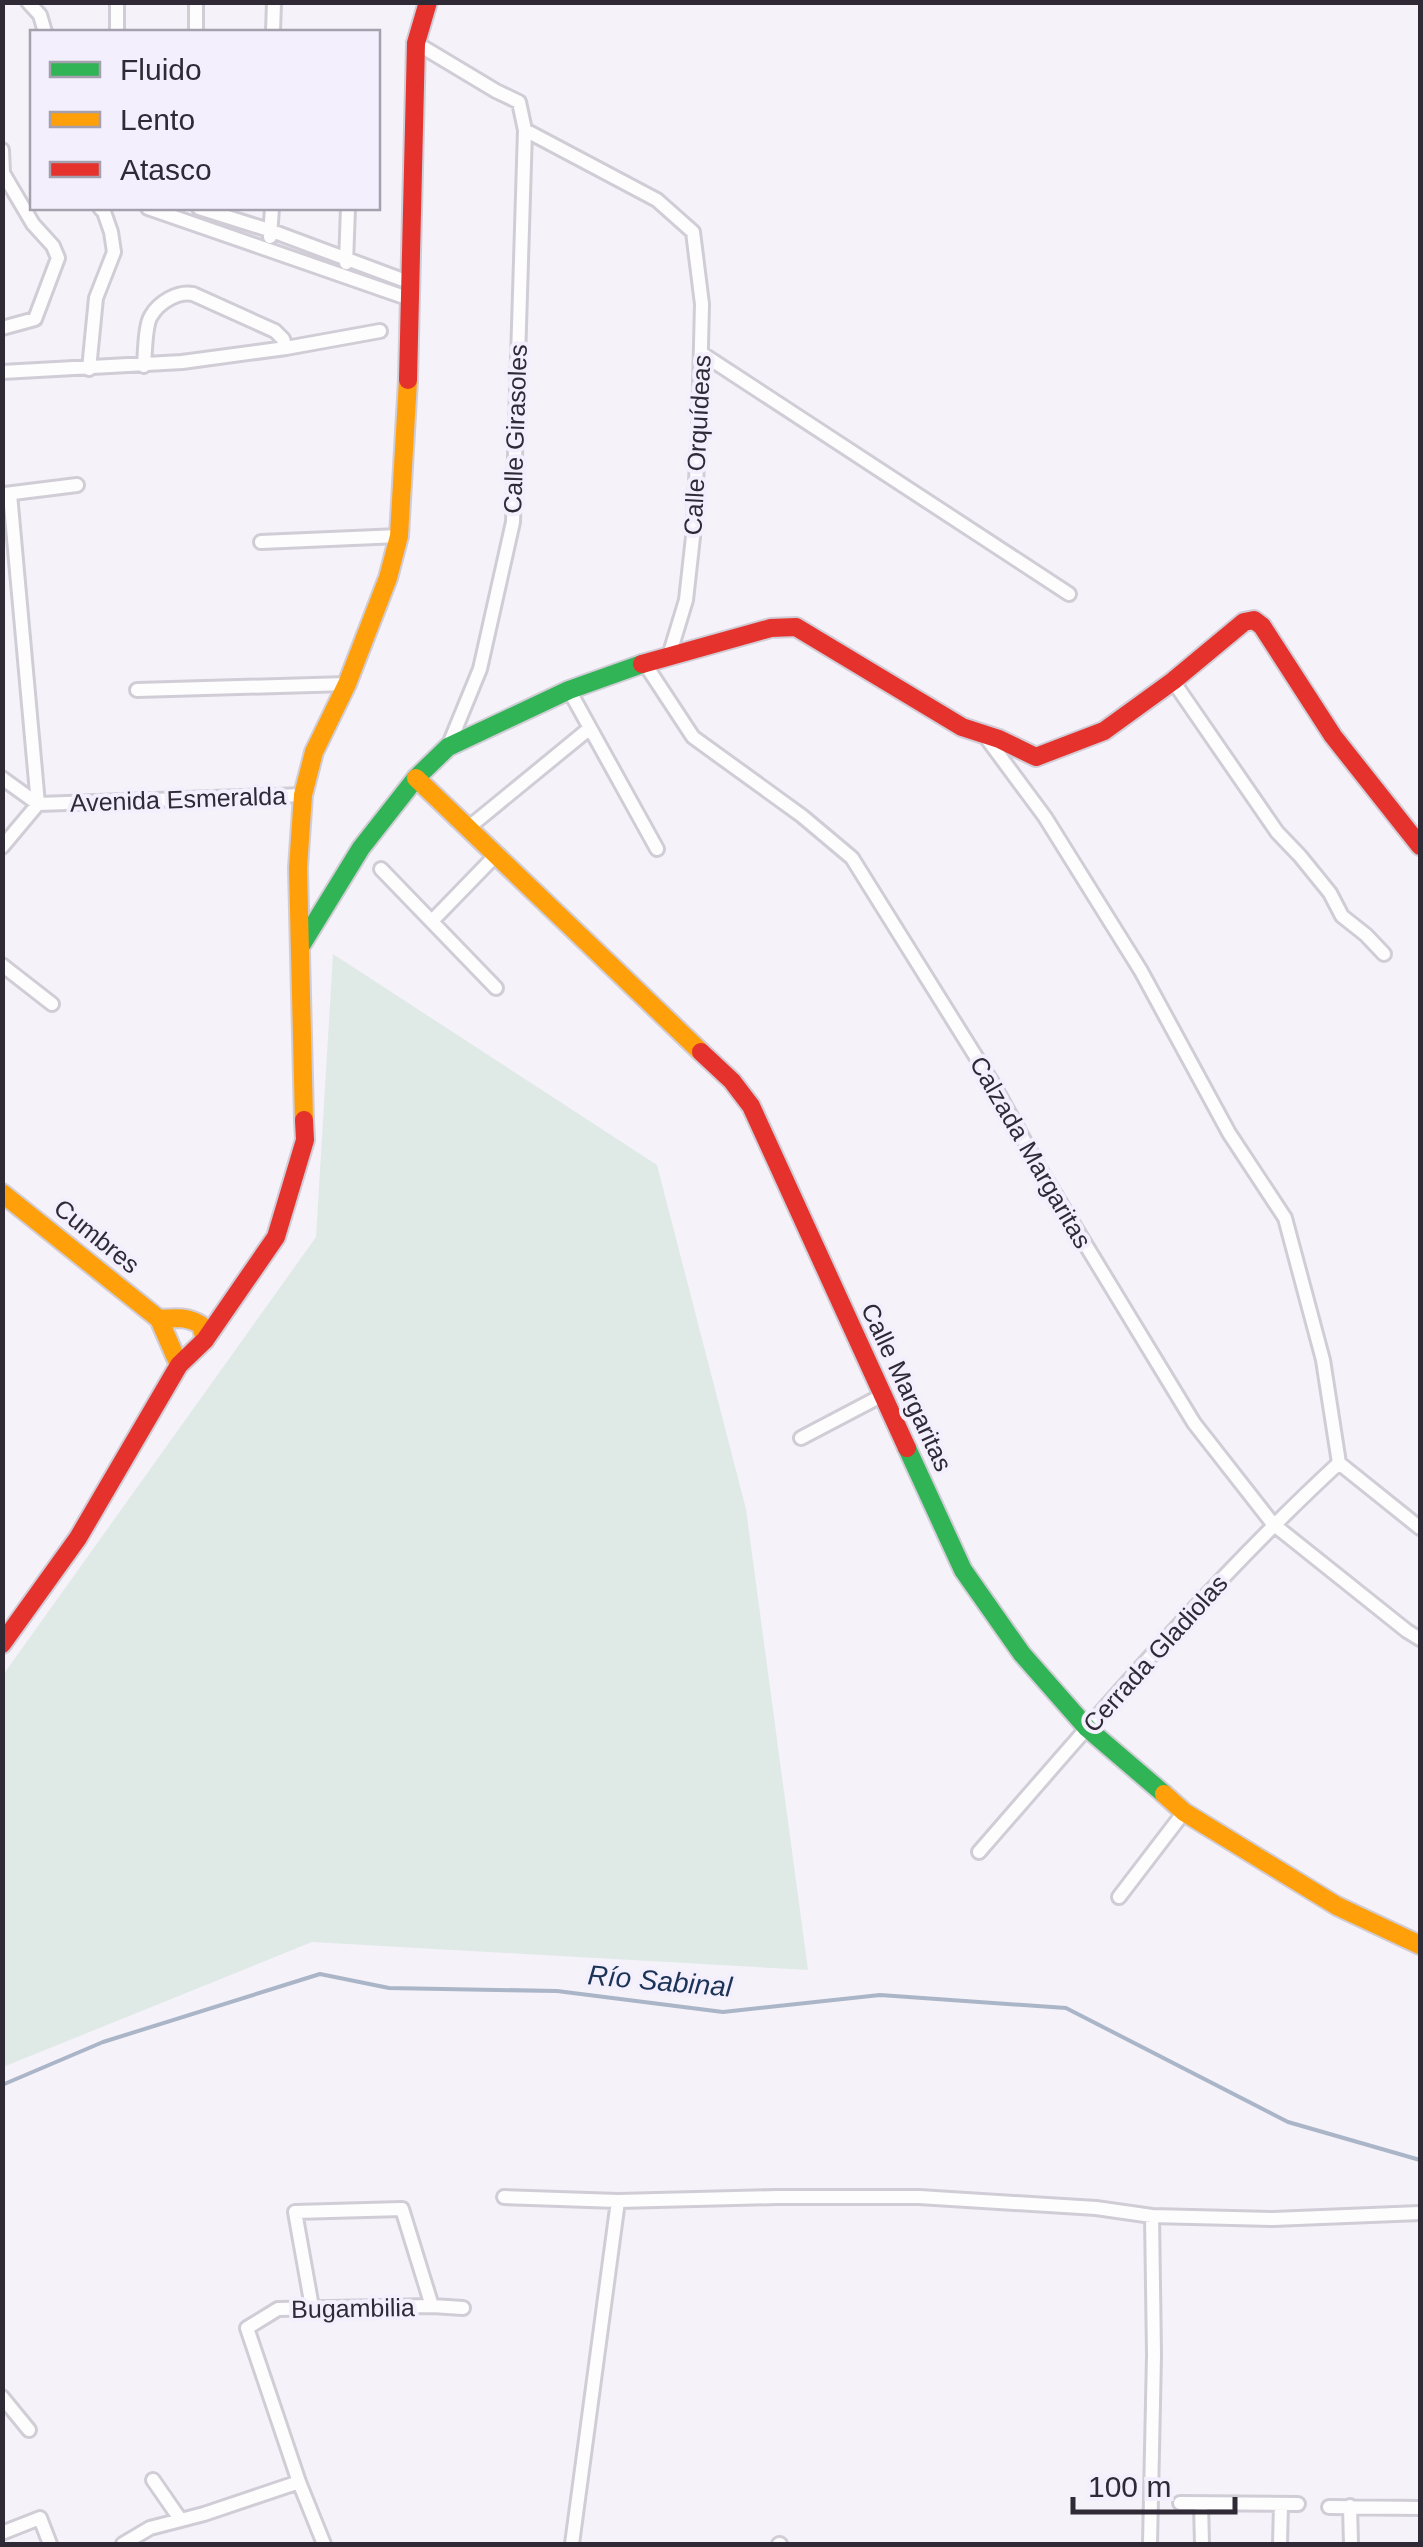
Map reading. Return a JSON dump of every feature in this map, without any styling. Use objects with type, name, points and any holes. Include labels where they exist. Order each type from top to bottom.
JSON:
[{"type":"street","points":[[28,2],[40,9]]},
{"type":"street","points":[[117,2],[117,30]]},
{"type":"street","points":[[196,2],[196,30]]},
{"type":"street","points":[[273,30],[274,2]]},
{"type":"street","points":[[2,1644],[78,1538],[179,1366],[204,1340],[276,1237],[305,1140],[298,868],[303,795],[314,752],[347,684],[400,536],[411,291],[413,98],[416,43],[428,2]]},
{"type":"street","name":"Calle Girasoles","points":[[416,43],[519,102],[524,130],[513,522],[480,668],[448,747]]},
{"type":"street","name":"Calle Orquídeas","points":[[524,130],[657,200],[692,232],[702,304],[698,445],[686,600],[669,656]]},
{"type":"street","points":[[2,150],[3,174],[58,258],[35,319],[2,328]]},
{"type":"street","points":[[89,369],[96,298],[114,252],[103,210]]},
{"type":"street","points":[[268,249],[272,210]]},
{"type":"street","points":[[344,276],[348,210]]},
{"type":"street","points":[[194,212],[272,231],[347,259],[411,291]]},
{"type":"street","points":[[194,212],[268,249],[344,276],[411,291]]},
{"type":"street","points":[[144,366],[150,317],[167,300],[183,292],[275,331],[286,348]]},
{"type":"street","points":[[2,372],[144,366],[286,348],[380,331]]},
{"type":"street","points":[[701,353],[1069,594]]},
{"type":"street","points":[[2,848],[38,804],[6,494],[77,485]]},
{"type":"street","points":[[260,542],[400,536]]},
{"type":"street","points":[[301,945],[361,848],[416,778],[448,747],[569,690],[669,656],[770,628],[796,628],[962,726],[1036,756],[1104,732],[1244,622],[1254,620],[1262,626],[1333,736],[1420,846]]},
{"type":"street","name":"Calzada Margaritas","points":[[645,664],[693,738],[802,816],[852,858],[993,1084],[1042,1173],[1194,1423],[1273,1524],[1420,1639]]},
{"type":"street","points":[[1173,681],[1277,832],[1330,894],[1342,916],[1384,954]]},
{"type":"street","points":[[138,690],[347,684]]},
{"type":"street","points":[[569,690],[657,848]]},
{"type":"street","points":[[468,828],[590,728]]},
{"type":"street","points":[[984,734],[1045,817],[1134,958],[1229,1133],[1285,1218],[1323,1360],[1339,1462],[1420,1528]]},
{"type":"street","name":"Avenida Esmeralda","points":[[2,778],[38,804],[303,795]]},
{"type":"street","name":"Calle Margaritas","points":[[416,778],[732,1081],[751,1106],[963,1570],[1022,1654],[1087,1728],[1184,1812],[1336,1906],[1420,1944]]},
{"type":"street","points":[[433,920],[496,855]]},
{"type":"street","points":[[382,869],[496,988]]},
{"type":"street","points":[[2,965],[52,1004]]},
{"type":"street","name":"Cumbres","points":[[2,1193],[159,1318],[179,1366]]},
{"type":"street","name":"Cumbres","points":[[159,1318],[194,1320],[201,1325],[204,1340]]},
{"type":"street","points":[[802,1438],[883,1395]]},
{"type":"street","name":"Cerrada Gladiolas","points":[[979,1852],[1273,1524],[1339,1462]]},
{"type":"street","points":[[1119,1897],[1184,1812]]},
{"type":"street","points":[[504,2197],[618,2201],[919,2197],[1096,2208],[1152,2216],[1273,2220],[1420,2212]]},
{"type":"street","points":[[572,2544],[618,2201]]},
{"type":"street","points":[[312,2307],[295,2212],[402,2210],[432,2306]]},
{"type":"street","points":[[1150,2544],[1152,2216]]},
{"type":"street","name":"Bugambilia","points":[[299,2482],[247,2328],[278,2309],[463,2308]]},
{"type":"street","points":[[2,2397],[30,2430]]},
{"type":"street","points":[[153,2480],[180,2519]]},
{"type":"street","points":[[123,2544],[150,2528],[299,2482],[324,2544]]},
{"type":"street","points":[[1180,2503],[1298,2504]]},
{"type":"street","points":[[1201,2504],[1202,2544]]},
{"type":"street","points":[[1280,2504],[1280,2544]]},
{"type":"street","points":[[1330,2506],[1420,2508]]},
{"type":"street","points":[[1350,2506],[1351,2544]]},
{"type":"street","points":[[2,2532],[40,2518],[50,2544]]},
{"type":"shaded area","points":[[333,954],[657,1165],[746,1509],[808,1970],[312,1942],[3,2067],[3,1675],[316,1237]]},
{"type":"waterway","name":"Río Sabinal","points":[[2,2085],[103,2042],[320,1974],[389,1988],[557,1991],[723,2012],[880,1995],[1066,2008],[1288,2122],[1420,2160]]},
{"type":"traffic: fast","points":[[302,944],[361,848],[416,778],[448,747],[569,690],[642,664]]},
{"type":"traffic: fast","points":[[907,1448],[963,1570],[1022,1654],[1087,1728],[1164,1794]]},
{"type":"traffic: slow","points":[[304,1120],[298,868],[303,795],[314,752],[347,684],[388,578],[399,536],[408,380]]},
{"type":"traffic: slow","points":[[416,778],[701,1052]]},
{"type":"traffic: slow","points":[[2,1193],[159,1319],[179,1365]]},
{"type":"traffic: slow","points":[[159,1319],[196,1322],[201,1325],[205,1340]]},
{"type":"traffic: slow","points":[[1164,1794],[1184,1812],[1337,1906],[1420,1945]]},
{"type":"traffic: jam","points":[[408,380],[416,43],[428,2]]},
{"type":"traffic: jam","points":[[642,664],[771,628],[796,627],[962,727],[1036,757],[1104,731],[1244,622],[1254,620],[1262,626],[1333,736],[1420,846]]},
{"type":"traffic: jam","points":[[701,1052],[732,1081],[751,1106],[907,1448]]},
{"type":"traffic: jam","points":[[2,1644],[78,1538],[179,1365],[205,1340],[276,1237],[305,1140],[304,1120]]}]
